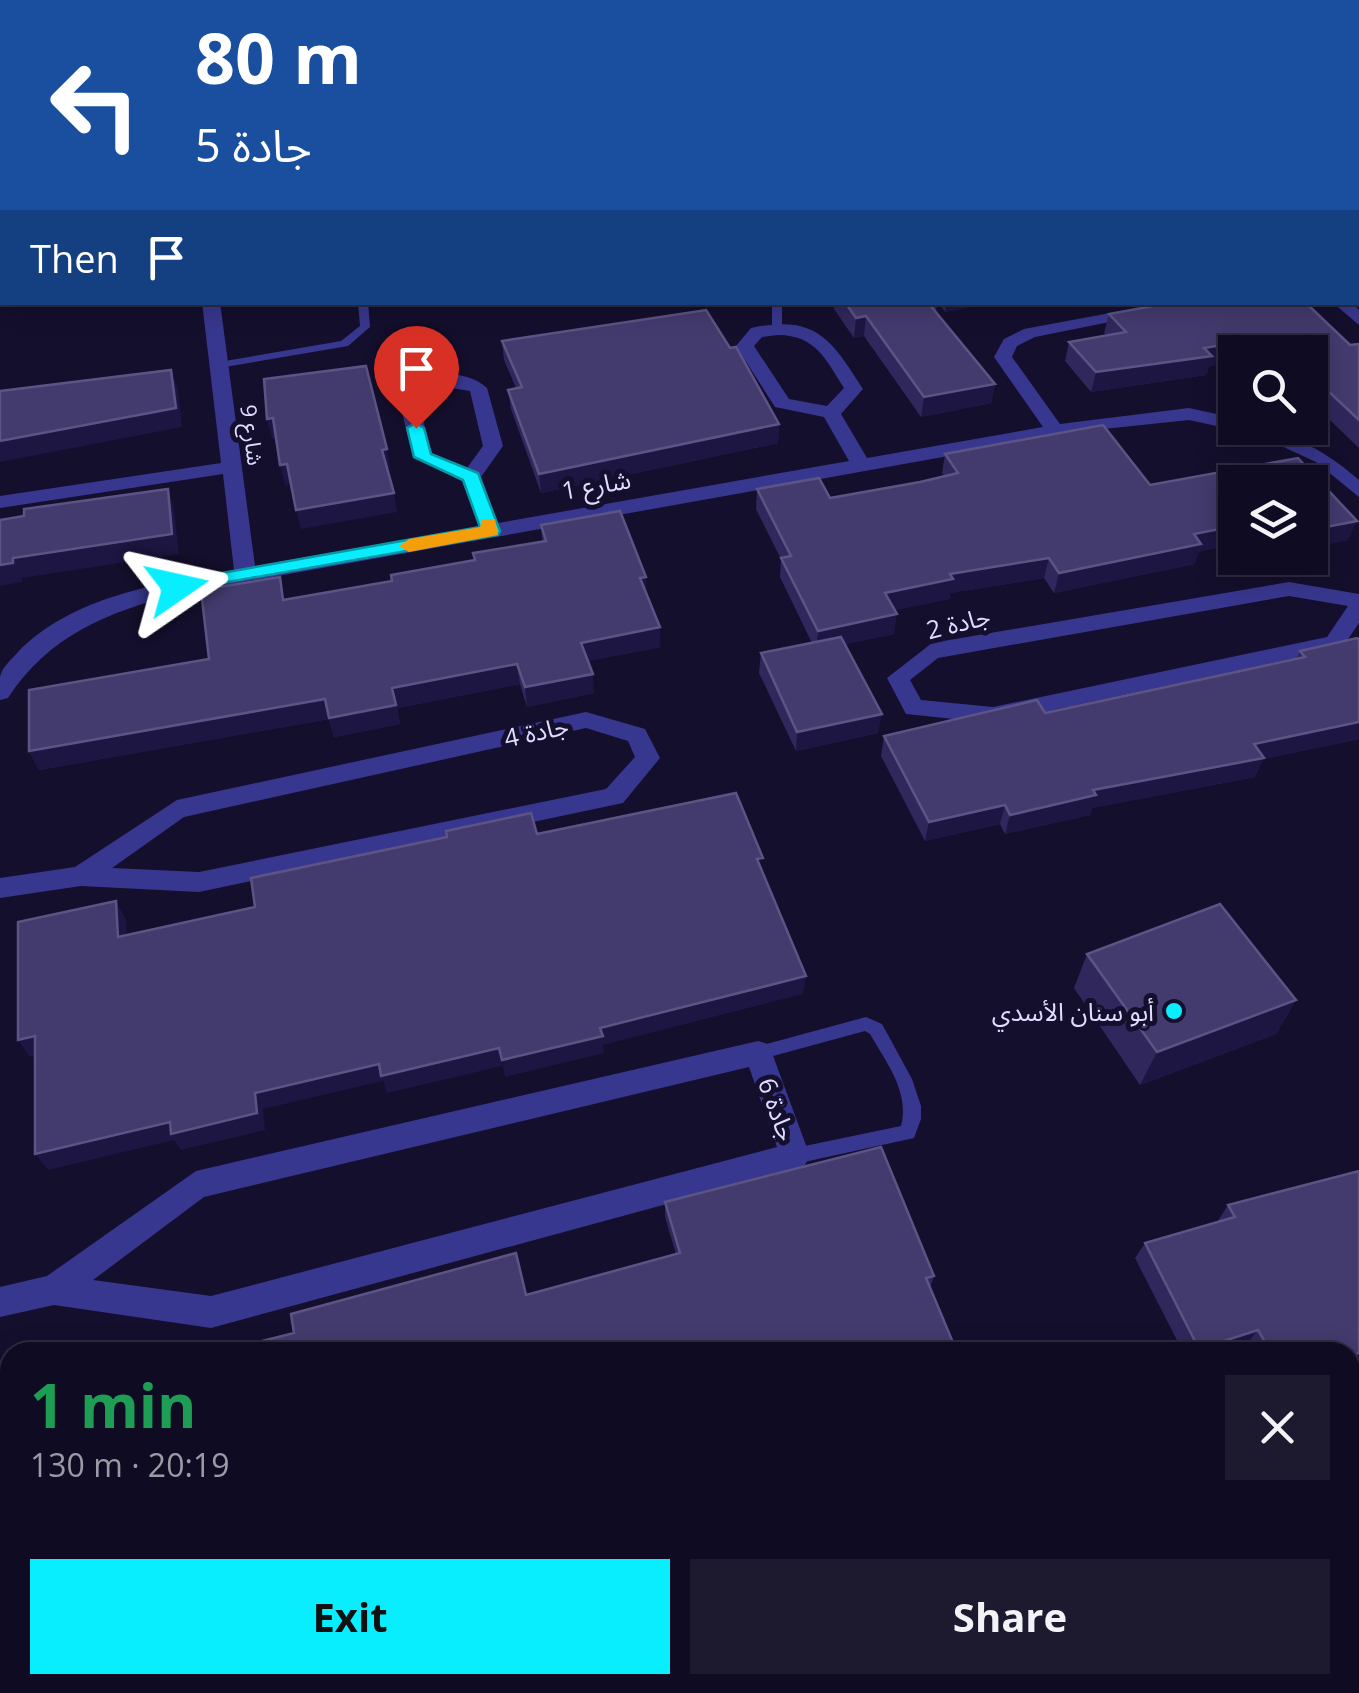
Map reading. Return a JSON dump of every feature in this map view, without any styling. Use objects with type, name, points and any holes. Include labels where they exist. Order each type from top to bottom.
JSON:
[{"type":"street","name":"شارع 9","points":[[211,305],[245,574]]},
{"type":"street","points":[[1054,430],[1003,358],[1010,343],[1030,333],[1184,305]]},
{"type":"street","points":[[794,326],[820,337],[854,389],[831,412],[782,403],[745,346],[757,332],[794,326]]},
{"type":"street","points":[[471,477],[493,446],[478,388],[453,378],[419,386],[408,400],[423,457],[471,477],[491,531]]},
{"type":"street","points":[[831,412],[860,464]]},
{"type":"street","name":"شارع 1","points":[[0,692],[43,640],[111,604],[245,574],[1054,430],[1100,431],[1189,414],[1218,420]]},
{"type":"street","points":[[1292,445],[1323,458],[1359,491]]},
{"type":"street","points":[[0,502],[232,466]]},
{"type":"street","name":"جادة 2","points":[[1290,588],[1359,603],[1334,643],[993,715],[914,708],[898,678],[932,652],[1290,588]]},
{"type":"street","name":"جادة 4","points":[[0,888],[81,876],[198,882],[614,796],[648,758],[638,735],[586,720],[177,809],[81,876]]},
{"type":"street","name":"جادة 6","points":[[0,1302],[54,1290],[211,1312],[795,1156],[758,1053],[196,1185],[54,1290]]},
{"type":"lane","points":[[219,365],[344,344],[365,327],[363,305]]},
{"type":"lane","points":[[777,305],[777,329]]},
{"type":"lane","points":[[758,1053],[866,1024],[876,1030],[914,1102],[914,1118],[908,1132],[795,1156]]},
{"type":"building","points":[[847,305],[930,305],[995,384],[924,397],[866,316],[856,318]]},
{"type":"building","points":[[1158,305],[1308,305],[1350,345],[1359,344],[1359,420],[1328,391],[1328,335],[1218,335],[1218,346],[1204,348],[1212,356],[1096,372],[1069,342],[1126,332],[1109,314]]},
{"type":"building","points":[[706,310],[730,348],[736,347],[779,424],[539,474],[508,390],[522,387],[502,341]]},
{"type":"building","points":[[366,366],[394,493],[296,510],[287,464],[280,465],[273,418],[267,419],[264,379]]},
{"type":"building","points":[[171,370],[176,408],[0,441],[0,391]]},
{"type":"building","points":[[1103,425],[1150,485],[1218,473],[1218,529],[1194,534],[1201,544],[1059,573],[1049,558],[950,574],[953,579],[885,593],[897,614],[818,631],[781,558],[791,556],[757,489],[819,478],[830,498],[958,473],[945,454]]},
{"type":"building","points":[[1298,458],[1305,465],[1260,465]]},
{"type":"building","points":[[168,489],[172,534],[13,558],[13,563],[0,565],[0,520],[24,516],[24,509]]},
{"type":"building","points":[[1328,490],[1357,521],[1328,527]]},
{"type":"building","points":[[620,511],[646,577],[640,578],[660,627],[581,643],[593,674],[525,687],[517,664],[392,688],[396,705],[329,718],[325,699],[29,751],[29,690],[209,659],[201,590],[280,577],[283,600],[392,581],[391,575],[475,560],[473,553],[546,541],[541,525]]},
{"type":"building","points":[[841,637],[882,714],[797,732],[761,653]]},
{"type":"building","points":[[1357,638],[1359,722],[1254,744],[1264,758],[1093,790],[1096,795],[1010,815],[1005,805],[929,822],[884,736],[1037,700],[1045,713],[1305,657],[1300,651]]},
{"type":"building","points":[[736,793],[763,858],[757,859],[806,976],[600,1028],[603,1036],[502,1060],[499,1048],[381,1076],[379,1064],[255,1093],[257,1113],[171,1134],[170,1122],[35,1154],[35,1036],[18,1040],[18,922],[116,901],[118,937],[255,907],[251,878],[447,837],[446,831],[531,813],[537,834]]},
{"type":"building","points":[[1220,904],[1296,1000],[1157,1052],[1087,954]]},
{"type":"building","points":[[881,1147],[934,1276],[926,1278],[953,1342],[258,1342],[294,1333],[291,1314],[516,1253],[526,1295],[680,1253],[665,1202]]},
{"type":"building","points":[[1359,1171],[1359,1342],[1265,1342],[1258,1330],[1221,1342],[1195,1342],[1145,1243],[1235,1217],[1228,1205]]},
{"type":"slow traffic","points":[[409,546],[491,531],[488,524]]},
{"type":"place","name":"أبو سنان الأسدي","points":[[1174,1011]]},
{"type":"route","points":[[177,587],[491,531],[471,477],[423,457],[416,428]]}]
